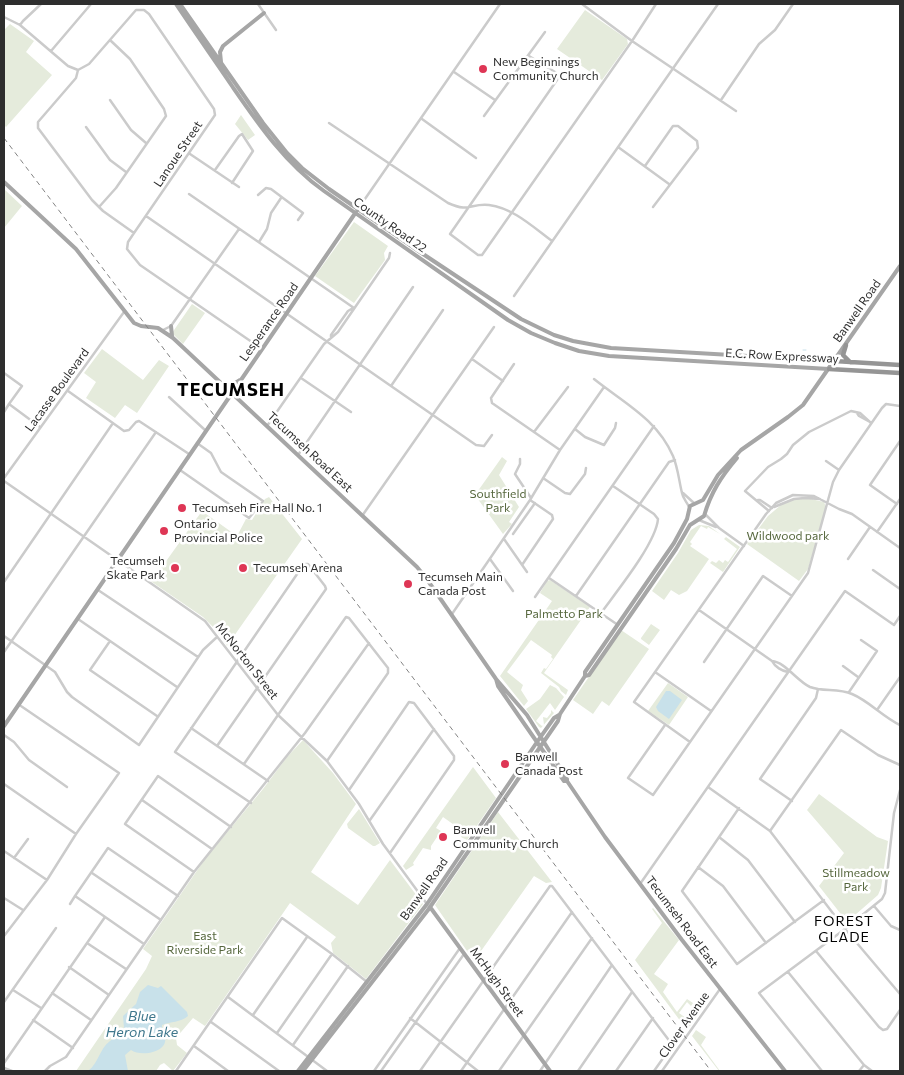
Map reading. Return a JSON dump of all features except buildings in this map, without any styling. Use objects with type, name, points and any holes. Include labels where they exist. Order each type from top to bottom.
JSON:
[{"type":"highway","points":[[846,345],[844,356],[851,362]]},
{"type":"highway","name":"E.C. Row Expressway","points":[[834,362],[900,365]]},
{"type":"highway","name":"E.C. Row Expressway","points":[[829,369],[900,373]]},
{"type":"main road","name":"County Road 22","points":[[176,4],[275,146],[316,185],[536,327],[572,341],[592,345],[669,352]]},
{"type":"main road","name":"County Road 22","points":[[180,4],[263,123],[287,153],[357,211],[489,307],[531,333],[555,343],[593,354],[663,359]]},
{"type":"main road","points":[[222,65],[220,52],[223,46],[264,13]]},
{"type":"main road","name":"Tecumseh Road East","points":[[4,182],[76,248],[124,312],[136,324],[163,330],[417,567],[452,614],[496,679],[527,715],[568,779],[567,781],[640,884],[785,1071]]},
{"type":"main road","name":"Lesperance Road","points":[[4,726],[205,430],[357,211]]},
{"type":"main road","name":"Banwell Road","points":[[696,504],[704,498],[721,471],[745,448],[800,408],[900,266]]},
{"type":"main road","points":[[171,326],[172,338]]},
{"type":"main road","name":"E.C. Row Expressway","points":[[669,352],[834,362]]},
{"type":"main road","name":"E.C. Row Expressway","points":[[663,359],[829,369]]},
{"type":"main road","points":[[220,382],[232,385],[241,379]]},
{"type":"main road","name":"Banwell Road","points":[[705,512],[718,481],[745,448]]},
{"type":"main road","points":[[696,504],[703,506],[705,512],[698,520],[690,516],[689,510],[696,504]]},
{"type":"main road","name":"Banwell Road","points":[[619,626],[674,543],[687,520],[689,510]]},
{"type":"main road","name":"Banwell Road","points":[[538,744],[543,741],[558,721],[560,714],[585,676],[585,672],[676,549],[688,527],[698,520]]},
{"type":"main road","name":"Tecumseh Road East","points":[[496,679],[498,686],[538,744],[564,781],[567,781]]},
{"type":"main road","name":"Banwell Road","points":[[303,1071],[428,905],[538,744],[541,736],[554,718],[560,714]]},
{"type":"main road","name":"McHugh Street","points":[[428,905],[550,1071]]},
{"type":"main road","name":"Banwell Road","points":[[298,1071],[311,1058]]},
{"type":"street","points":[[20,25],[41,4]]},
{"type":"street","points":[[51,51],[91,4]]},
{"type":"street","points":[[258,4],[276,30]]},
{"type":"street","name":"Lesperance Road","points":[[357,211],[500,4]]},
{"type":"street","points":[[582,4],[632,41],[736,111]]},
{"type":"street","points":[[529,56],[555,72],[558,76],[557,80],[450,234],[478,255],[482,255],[656,4]]},
{"type":"street","points":[[514,296],[718,4]]},
{"type":"street","points":[[720,100],[759,44],[775,30],[793,4]]},
{"type":"street","name":"Lanoue Street","points":[[99,207],[37,126],[38,122],[76,78],[78,70],[89,64],[138,9],[146,11],[153,19],[215,111],[215,117],[134,233],[127,245],[127,249],[140,265],[262,349]]},
{"type":"street","points":[[4,17],[20,25],[68,66],[78,70]]},
{"type":"street","points":[[484,116],[545,32]]},
{"type":"street","points":[[110,40],[130,58],[165,111],[165,117],[113,193],[99,207],[134,233]]},
{"type":"street","points":[[454,72],[495,100]]},
{"type":"street","points":[[110,100],[131,130],[146,143]]},
{"type":"street","points":[[422,119],[476,158]]},
{"type":"street","points":[[330,123],[448,203],[460,209],[487,205],[511,213],[552,241]]},
{"type":"street","points":[[645,166],[673,126],[678,126],[697,141],[698,148],[653,206]]},
{"type":"street","points":[[86,127],[110,160],[126,173]]},
{"type":"street","points":[[215,170],[242,134],[254,151],[232,183]]},
{"type":"street","points":[[618,148],[670,184]]},
{"type":"street","points":[[190,154],[239,187]]},
{"type":"street","points":[[258,195],[266,188],[271,190],[303,213],[298,220]]},
{"type":"street","points":[[189,194],[354,308]]},
{"type":"street","points":[[259,242],[267,229],[271,213],[281,198]]},
{"type":"street","points":[[146,216],[476,444],[484,446],[492,435]]},
{"type":"street","points":[[163,330],[171,326],[239,228]]},
{"type":"street","points":[[267,426],[327,342],[338,332],[389,258],[390,253]]},
{"type":"street","points":[[298,455],[413,287]]},
{"type":"street","points":[[391,386],[443,310]]},
{"type":"street","name":"Lacasse Boulevard","points":[[4,479],[124,312]]},
{"type":"street","points":[[362,516],[494,327]]},
{"type":"street","points":[[472,359],[503,381]]},
{"type":"street","points":[[514,364],[491,398],[492,403],[560,450]]},
{"type":"street","points":[[4,374],[22,386],[4,412]]},
{"type":"street","points":[[301,378],[351,412]]},
{"type":"street","points":[[594,379],[631,406],[654,426],[666,443],[674,460],[679,472],[682,492],[689,510]]},
{"type":"street","points":[[534,432],[568,387]]},
{"type":"street","points":[[452,614],[531,499],[560,450],[604,387]]},
{"type":"street","points":[[67,390],[124,431],[130,430],[139,421],[189,454]]},
{"type":"street","points":[[169,397],[205,430]]},
{"type":"street","points":[[9,404],[40,427]]},
{"type":"street","points":[[665,725],[628,778],[653,795],[811,567],[833,482],[839,470],[886,404],[900,406]]},
{"type":"street","points":[[772,509],[744,491],[768,467],[787,454],[793,445],[809,432],[851,411],[871,423]]},
{"type":"street","points":[[4,582],[113,423]]},
{"type":"street","points":[[574,429],[585,437],[604,445],[615,428],[616,423]]},
{"type":"street","points":[[535,597],[654,426]]},
{"type":"street","points":[[4,652],[156,432]]},
{"type":"street","points":[[897,504],[870,485],[900,441]]},
{"type":"street","points":[[179,469],[249,518],[263,501],[219,469],[211,453],[197,443]]},
{"type":"street","points":[[520,459],[520,464],[515,474],[531,499],[552,514],[553,519],[522,565]]},
{"type":"street","points":[[576,596],[668,462],[674,460]]},
{"type":"street","points":[[826,461],[839,470]]},
{"type":"street","points":[[543,478],[565,493],[570,494],[586,468]]},
{"type":"street","name":"McNorton Street","points":[[4,479],[51,514],[200,617],[278,715],[327,761],[428,905]]},
{"type":"street","points":[[601,613],[645,550],[658,518],[613,486]]},
{"type":"street","points":[[682,492],[696,504]]},
{"type":"street","points":[[690,742],[634,702],[772,509],[794,499],[820,499],[852,514],[900,548]]},
{"type":"street","points":[[877,532],[900,499]]},
{"type":"street","points":[[513,534],[535,503]]},
{"type":"street","points":[[705,512],[719,528],[744,546]]},
{"type":"street","points":[[698,520],[719,528]]},
{"type":"street","points":[[848,559],[870,527]]},
{"type":"street","points":[[504,539],[527,572]]},
{"type":"street","points":[[490,559],[513,592]]},
{"type":"street","points":[[217,746],[326,589],[326,586],[308,564],[304,564],[175,752],[251,803]]},
{"type":"street","points":[[872,570],[900,589]]},
{"type":"street","points":[[704,662],[763,576],[792,596]]},
{"type":"street","points":[[549,578],[619,626]]},
{"type":"street","points":[[98,589],[198,658]]},
{"type":"street","points":[[640,884],[846,591],[894,625],[900,616]]},
{"type":"street","points":[[699,610],[772,661],[779,668],[808,686],[818,689],[849,692],[900,725]]},
{"type":"street","points":[[244,764],[346,617],[349,618],[388,668],[388,673],[327,761]]},
{"type":"street","points":[[78,619],[177,687]]},
{"type":"street","points":[[4,636],[56,672],[67,692],[72,697],[139,745],[203,650],[217,637]]},
{"type":"street","points":[[849,692],[877,651],[861,640]]},
{"type":"street","points":[[110,641],[90,670],[157,716]]},
{"type":"street","points":[[45,1071],[66,1057],[194,872],[302,737],[368,643]]},
{"type":"street","points":[[843,666],[858,677]]},
{"type":"street","points":[[655,672],[711,711]]},
{"type":"street","points":[[877,710],[900,677]]},
{"type":"street","points":[[792,801],[760,779],[816,698],[818,689]]},
{"type":"street","points":[[349,790],[409,702],[414,703],[454,756],[454,760],[390,853]]},
{"type":"street","points":[[4,936],[47,880],[76,834],[119,773],[18,704]]},
{"type":"street","points":[[191,728],[268,781]]},
{"type":"street","points":[[370,820],[434,729]]},
{"type":"street","points":[[770,831],[841,730],[878,754],[900,765]]},
{"type":"street","points":[[4,735],[14,742],[30,760],[67,787]]},
{"type":"street","points":[[194,872],[125,824],[158,776],[231,827]]},
{"type":"street","points":[[4,784],[76,834]]},
{"type":"street","points":[[708,787],[770,831],[900,994]]},
{"type":"street","points":[[822,1071],[758,993],[816,951],[882,899],[885,893],[894,813],[900,790]]},
{"type":"street","points":[[142,800],[212,849]]},
{"type":"street","points":[[739,808],[682,891],[737,964],[824,900]]},
{"type":"street","points":[[719,837],[748,860],[795,922]]},
{"type":"street","points":[[14,858],[28,839]]},
{"type":"street","points":[[70,904],[108,848],[178,896]]},
{"type":"street","points":[[4,851],[47,880]]},
{"type":"street","points":[[698,867],[723,886],[766,943]]},
{"type":"street","points":[[92,873],[161,920]]},
{"type":"street","points":[[420,1071],[550,886],[552,886],[653,1018],[616,1071]]},
{"type":"street","points":[[75,896],[144,944]]},
{"type":"street","points":[[4,898],[23,910]]},
{"type":"street","points":[[874,906],[891,926],[900,930]]},
{"type":"street","points":[[461,1071],[572,912]]},
{"type":"street","points":[[4,1063],[105,917]]},
{"type":"street","points":[[176,1071],[282,918],[348,966],[368,984]]},
{"type":"street","points":[[4,1002],[56,928]]},
{"type":"street","points":[[253,1015],[307,936]]},
{"type":"street","points":[[499,1071],[592,938]]},
{"type":"street","points":[[87,943],[126,970]]},
{"type":"street","points":[[374,1071],[460,948]]},
{"type":"street","points":[[816,951],[879,1028],[887,1029],[900,1010]]},
{"type":"street","points":[[277,1033],[332,954]]},
{"type":"street","points":[[381,1071],[464,954]]},
{"type":"street","points":[[540,1071],[612,965]]},
{"type":"street","points":[[293,1045],[348,966]]},
{"type":"street","points":[[69,968],[109,995]]},
{"type":"street","points":[[788,972],[864,1065],[872,1071]]},
{"type":"street","points":[[434,984],[439,987]]},
{"type":"street","points":[[12,989],[41,1008]]},
{"type":"street","name":"Clover Avenue","points":[[662,1071],[720,989]]},
{"type":"street","points":[[578,1071],[632,992]]},
{"type":"street","points":[[52,993],[91,1020]]},
{"type":"street","points":[[228,997],[327,1071]]},
{"type":"street","points":[[410,1018],[478,1071]]},
{"type":"street","name":"Clover Avenue","points":[[653,1018],[671,1043],[671,1047],[654,1071]]},
{"type":"street","points":[[33,1020],[72,1048]]},
{"type":"street","points":[[211,1021],[279,1071]]},
{"type":"street","points":[[194,1046],[228,1071]]},
{"type":"street","points":[[384,1056],[389,1060]]},
{"type":"street","points":[[858,1071],[864,1065]]},
{"type":"street","points":[[4,1068],[12,1071]]},
{"type":"green space","points":[[585,10],[627,39],[628,44],[602,80],[557,49]]},
{"type":"green space","points":[[10,24],[34,41],[26,52],[52,75],[6,127],[4,125],[4,30]]},
{"type":"green space","points":[[241,115],[255,135],[248,140],[235,124]]},
{"type":"green space","points":[[4,189],[22,206],[4,228]]},
{"type":"green space","points":[[354,222],[388,246],[384,253],[385,260],[354,303],[315,276]]},
{"type":"green space","points":[[192,304],[205,313],[183,344],[172,333]]},
{"type":"green space","points":[[102,349],[143,380],[159,360],[169,366],[137,413],[125,405],[115,418],[86,398],[96,382],[84,373]]},
{"type":"green space","name":"Southfield Park","points":[[502,457],[507,461],[499,475],[519,507],[509,522],[512,524],[503,534],[475,495]]},
{"type":"green space","points":[[269,497],[302,539],[227,646],[215,629],[203,617],[149,580],[151,577],[154,578],[202,511],[237,536],[246,519],[252,520],[265,499]]},
{"type":"green space","name":"Wildwood park","points":[[796,499],[811,499],[824,502],[826,507],[808,569],[799,581],[747,544],[768,516],[781,505]]},
{"type":"green space","points":[[699,525],[709,526],[720,534],[708,527],[707,529],[701,526],[690,542],[692,544],[690,546],[709,559],[687,591],[679,595],[671,590],[664,600],[652,591],[691,530]]},
{"type":"green space","points":[[726,537],[740,547],[723,572],[710,563],[712,561],[716,563],[719,560],[723,563],[725,560],[728,562],[737,549],[724,539]]},
{"type":"green space","name":"Palmetto Park","points":[[550,580],[590,607],[544,673],[568,690],[566,695],[541,673],[553,659],[552,655],[531,640],[507,672],[523,685],[521,690],[528,701],[524,706],[500,676],[552,601],[540,593],[547,581]]},
{"type":"green space","points":[[651,624],[660,630],[649,645],[641,638]]},
{"type":"green space","points":[[621,630],[649,649],[609,706],[602,701],[593,714],[573,700]]},
{"type":"green space","points":[[668,683],[688,697],[669,725],[648,711]]},
{"type":"green space","points":[[550,685],[556,688],[564,697],[555,710],[550,703],[536,721],[543,725],[541,728],[539,727],[526,709],[540,699]]},
{"type":"green space","points":[[551,710],[554,713],[544,725],[543,717],[547,718]]},
{"type":"green space","name":"East Riverside Park","points":[[303,740],[333,773],[356,804],[311,872],[358,905],[390,860],[423,904],[366,979],[333,953],[331,943],[336,937],[290,903],[205,1026],[193,1018],[176,1038],[177,1045],[187,1053],[173,1071],[164,1063],[156,1071],[76,1071],[146,969],[152,956],[143,949],[205,859],[287,757]]},
{"type":"green space","points":[[473,767],[496,798],[467,840],[461,837],[464,832],[443,817],[436,828],[441,831],[431,846],[431,850],[423,848],[413,863],[414,865],[406,870],[403,866]]},
{"type":"green space","name":"Stillmeadow Park","points":[[819,794],[877,837],[888,841],[881,888],[878,895],[847,922],[819,886],[844,853],[807,810]]},
{"type":"green space","points":[[359,809],[380,843],[375,846],[348,828],[347,824]]},
{"type":"green space","points":[[498,812],[552,882],[546,883],[534,876],[474,961],[435,905]]},
{"type":"green space","points":[[653,908],[679,940],[654,974],[668,984],[663,992],[677,1012],[687,999],[693,1003],[691,1006],[687,1002],[679,1013],[690,1021],[696,1016],[687,1030],[635,960],[662,923]]},
{"type":"green space","points":[[696,1030],[706,1037],[701,1045],[720,1071],[692,1036]]},
{"type":"water","points":[[666,691],[670,691],[682,700],[669,719],[658,711],[656,707]]},
{"type":"water","name":"Blue Heron Lake","points":[[148,985],[158,988],[161,986],[187,1012],[188,1016],[182,1020],[162,1025],[165,1044],[161,1048],[149,1053],[131,1050],[125,1055],[128,1071],[88,1071],[95,1064],[106,1044],[122,1036],[124,1028],[123,1016],[136,1004],[140,992]]},
{"type":"railway","points":[[4,138],[711,1071]]},
{"type":"place","name":"New Beginnings Community Church","points":[[483,69]]},
{"type":"place","name":"Tecumseh Fire Hall No. 1","points":[[182,508]]},
{"type":"place","name":"Ontario Provincial Police","points":[[164,531]]},
{"type":"place","name":"Tecumseh Skate Park","points":[[175,568]]},
{"type":"place","name":"Tecumseh Arena","points":[[243,568]]},
{"type":"place","name":"Tecumseh Main Canada Post","points":[[408,584]]},
{"type":"place","name":"Banwell Canada Post","points":[[505,764]]},
{"type":"place","name":"Banwell Community Church","points":[[443,837]]},
{"type":"district","name":"TECUMSEH","points":[[231,390]]},
{"type":"district","name":"FOREST GLADE","points":[[844,930]]}]
